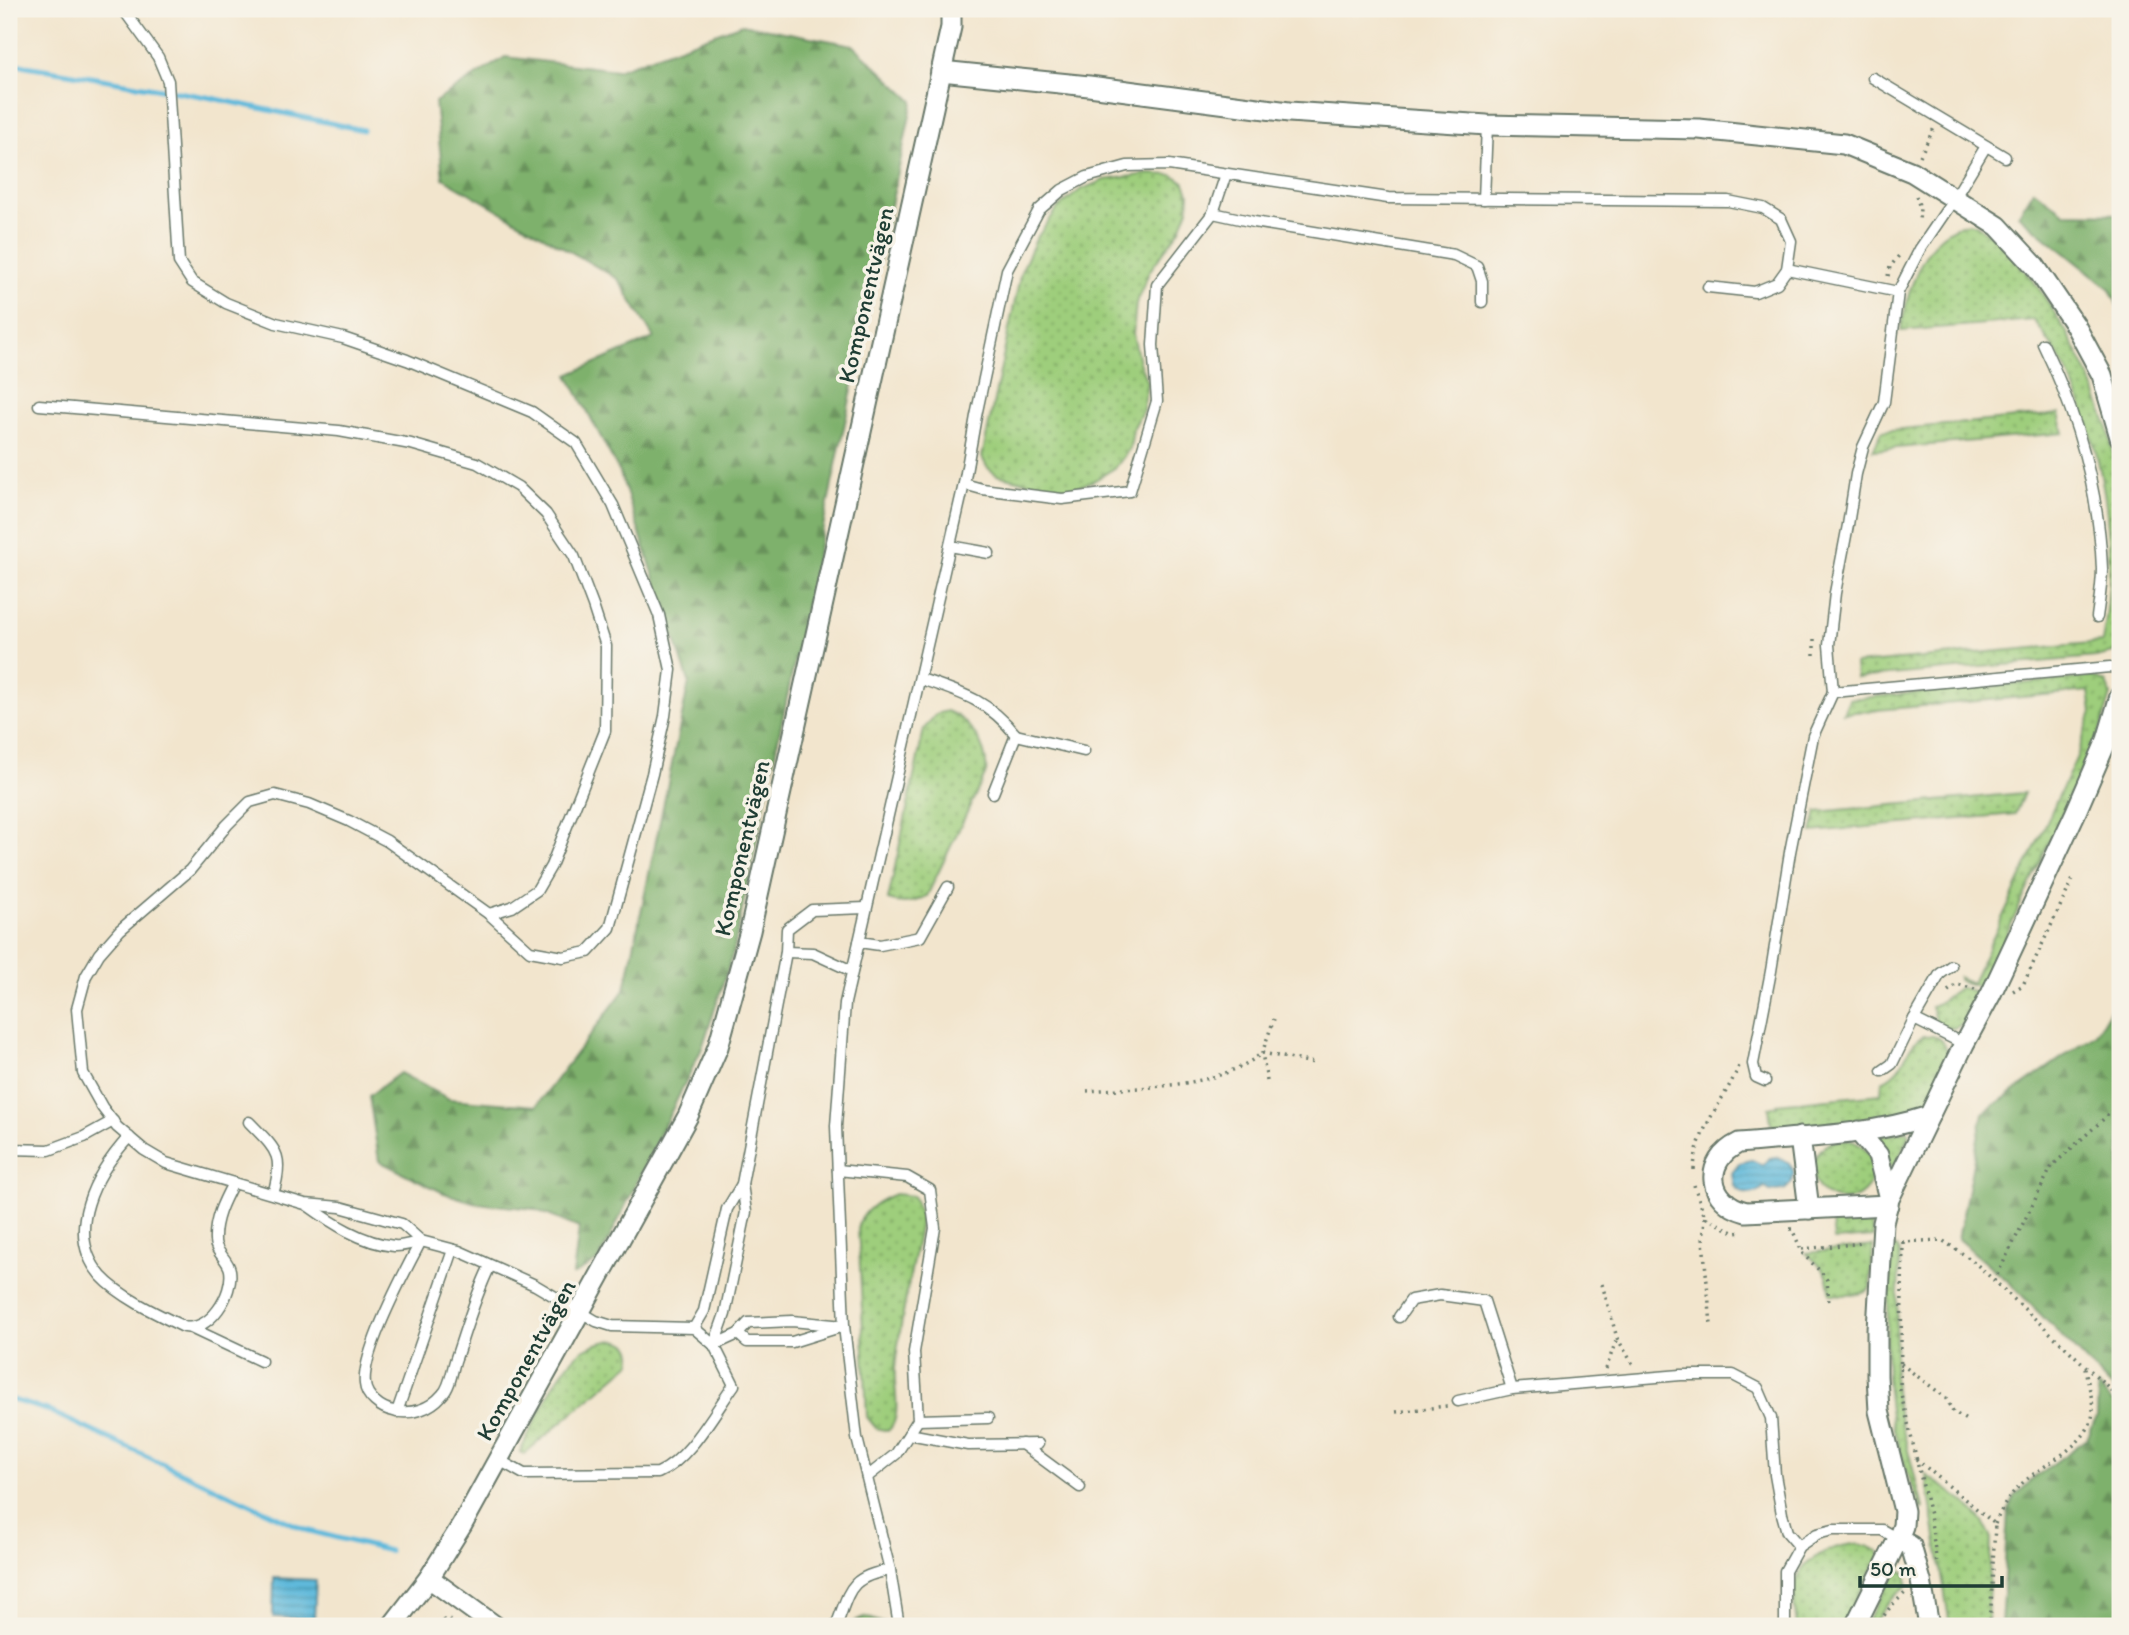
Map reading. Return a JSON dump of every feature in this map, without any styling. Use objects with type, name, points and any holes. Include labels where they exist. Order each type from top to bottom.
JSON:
[{"type":"street","name":"Komponentvägen","points":[[392,1626],[429,1578],[499,1460],[688,1116],[718,1047],[750,931],[951,27],[951,9]]},
{"type":"street","points":[[941,71],[1089,86],[1289,112],[1487,125],[1699,128],[1843,145],[1912,172],[1998,226],[2035,266],[2075,325],[2102,375],[2120,437]]},
{"type":"street","points":[[1855,1626],[1903,1527],[1904,1511],[1879,1411],[1877,1330],[1883,1223],[1889,1202],[1929,1116],[1991,994],[2075,814],[2108,740],[2120,696]]},
{"type":"street","points":[[1889,1202],[1746,1212],[1733,1209],[1715,1189],[1714,1174],[1718,1160],[1728,1149],[1740,1143],[1858,1131],[1905,1124],[1929,1116]]},
{"type":"street","points":[[1858,1131],[1878,1155],[1889,1202]]},
{"type":"street","points":[[1800,1137],[1810,1209]]},
{"type":"street","points":[[1898,1539],[1911,1546],[1922,1581],[1929,1626]]},
{"type":"street","points":[[429,1578],[495,1626]]},
{"type":"lane","points":[[123,9],[158,57],[168,81],[179,262],[191,282],[226,303],[276,323],[343,338],[407,360],[532,412],[576,443],[612,505],[659,615],[671,670],[665,716],[610,928],[588,952],[562,957],[530,951],[489,914],[405,853],[349,821],[309,804],[275,796],[250,803],[169,891],[120,930],[99,954],[86,976],[77,1009],[83,1073],[113,1122],[130,1138],[166,1163],[305,1204],[340,1207],[402,1224],[421,1241],[453,1250],[490,1266],[552,1294],[581,1312],[612,1326],[694,1328],[715,1345],[734,1385],[683,1455],[671,1468],[658,1473],[524,1474],[499,1460]]},
{"type":"lane","points":[[1873,78],[2005,157]]},
{"type":"lane","points":[[1484,199],[1487,125]]},
{"type":"lane","points":[[1765,1081],[1756,1077],[1753,1064],[1813,736],[1833,692],[1829,645],[1835,593],[1856,474],[1864,447],[1884,402],[1898,292],[1920,249],[1986,146]]},
{"type":"lane","points":[[899,1626],[890,1570],[857,1438],[844,1326],[836,1126],[845,1003],[921,679],[1007,271],[1039,210],[1062,190],[1087,177],[1127,166],[1169,165],[1388,198],[1728,201],[1763,208],[1781,219],[1791,241],[1787,269],[1777,283],[1755,292],[1709,286]]},
{"type":"lane","points":[[964,484],[982,489],[1062,499],[1130,491],[1157,401],[1153,345],[1157,285],[1213,213],[1226,174]]},
{"type":"lane","points":[[1213,213],[1454,255],[1477,266],[1482,281],[1482,302]]},
{"type":"lane","points":[[1787,269],[1898,292]]},
{"type":"lane","points":[[2043,344],[2064,386],[2085,452],[2095,503],[2102,570],[2097,617]]},
{"type":"lane","points":[[39,405],[339,431],[411,444],[477,463],[518,487],[546,514],[573,556],[606,646],[605,731],[551,866],[537,890],[512,907],[489,914]]},
{"type":"lane","points":[[950,546],[989,553]]},
{"type":"lane","points":[[1833,692],[2120,668]]},
{"type":"lane","points":[[921,679],[967,695],[1000,715],[1016,735],[1084,751]]},
{"type":"lane","points":[[993,793],[1016,735]]},
{"type":"lane","points":[[859,942],[880,945],[920,937],[948,887]]},
{"type":"lane","points":[[715,1345],[725,1314],[746,1212],[742,1184],[786,952],[787,929],[813,910],[866,908]]},
{"type":"lane","points":[[786,952],[813,953],[852,971]]},
{"type":"lane","points":[[1882,1071],[1892,1064],[1940,974],[1951,966]]},
{"type":"lane","points":[[1914,1019],[1964,1044]]},
{"type":"lane","points":[[9,1149],[49,1150],[84,1137],[113,1122]]},
{"type":"lane","points":[[249,1122],[272,1147],[279,1159],[280,1171],[273,1194]]},
{"type":"lane","points":[[130,1138],[114,1154],[98,1179],[88,1203],[82,1236],[91,1260],[102,1277],[122,1293],[161,1316],[261,1361]]},
{"type":"lane","points":[[838,1170],[907,1177],[930,1190],[935,1228],[914,1352],[918,1420],[896,1454],[867,1477]]},
{"type":"lane","points":[[193,1329],[204,1324],[228,1291],[230,1269],[215,1244],[216,1221],[233,1184]]},
{"type":"lane","points":[[694,1328],[704,1311],[727,1209],[742,1184]]},
{"type":"lane","points":[[305,1204],[335,1226],[395,1247],[421,1241]]},
{"type":"lane","points":[[421,1241],[394,1291],[366,1365],[364,1385],[373,1400],[387,1409],[412,1412],[429,1407],[445,1393],[477,1293],[490,1266]]},
{"type":"lane","points":[[397,1412],[453,1250]]},
{"type":"lane","points":[[1399,1317],[1411,1300],[1440,1296],[1484,1301],[1512,1389]]},
{"type":"lane","points":[[715,1345],[738,1334],[748,1322],[792,1321],[844,1326]]},
{"type":"lane","points":[[738,1334],[747,1342],[792,1342],[844,1326]]},
{"type":"lane","points":[[1458,1401],[1512,1389],[1681,1375],[1733,1375],[1758,1388],[1772,1418],[1775,1475],[1782,1514],[1787,1532],[1799,1546]]},
{"type":"lane","points":[[918,1420],[988,1418]]},
{"type":"lane","points":[[909,1434],[968,1445],[1038,1444]]},
{"type":"lane","points":[[1022,1444],[1080,1488]]},
{"type":"lane","points":[[1786,1626],[1785,1571],[1799,1546],[1817,1534],[1833,1530],[1882,1530],[1898,1539]]},
{"type":"lane","points":[[836,1626],[853,1585],[862,1577],[890,1570]]},
{"type":"path","points":[[648,12],[675,9]]},
{"type":"path","points":[[1915,233],[1920,221],[1920,208],[1917,197],[1907,183],[1935,126]]},
{"type":"path","points":[[1885,288],[1890,267],[1907,245]]},
{"type":"path","points":[[1814,656],[1815,631]]},
{"type":"path","points":[[2005,996],[2023,985],[2074,877]]},
{"type":"path","points":[[1926,998],[1935,1001],[1957,984],[1980,991]]},
{"type":"path","points":[[1267,1081],[1262,1053],[1274,1019]]},
{"type":"path","points":[[1087,1091],[1188,1083],[1247,1065],[1262,1053],[1314,1063]]},
{"type":"path","points":[[1711,1324],[1703,1241],[1705,1217],[1694,1189],[1694,1164],[1710,1118],[1739,1068],[1741,1058]]},
{"type":"path","points":[[1994,1281],[2052,1166],[2120,1104]]},
{"type":"path","points":[[1705,1217],[1735,1233],[1746,1232]]},
{"type":"path","points":[[1780,1230],[1792,1229],[1802,1249],[1826,1280],[1829,1304]]},
{"type":"path","points":[[1802,1249],[1942,1240],[1972,1260],[2120,1401]]},
{"type":"path","points":[[1903,1242],[1900,1390],[1930,1515],[1938,1570]]},
{"type":"path","points":[[1602,1284],[1617,1338],[1641,1378]]},
{"type":"path","points":[[1601,1381],[1617,1338]]},
{"type":"path","points":[[1900,1363],[1945,1397],[1953,1412],[1968,1421]]},
{"type":"path","points":[[1990,1626],[1995,1524],[2000,1510],[2011,1494],[2026,1480],[2067,1450],[2087,1430],[2093,1411],[2085,1366]]},
{"type":"path","points":[[1396,1412],[1445,1407],[1458,1401]]},
{"type":"path","points":[[1915,1458],[1995,1524]]},
{"type":"path","points":[[1877,1626],[1891,1606],[1910,1590]]},
{"type":"green space","points":[[742,24],[853,45],[913,101],[733,953],[702,1048],[599,1260],[573,1275],[579,1228],[534,1209],[476,1203],[444,1193],[379,1161],[369,1096],[400,1073],[449,1099],[536,1106],[625,989],[689,682],[620,473],[568,375],[654,338],[618,279],[443,178],[435,102],[505,57],[617,70]]},
{"type":"green space","points":[[1148,174],[1173,175],[1185,183],[1189,193],[1188,209],[1180,229],[1149,272],[1136,303],[1133,334],[1147,382],[1143,410],[1133,429],[1130,448],[1116,467],[1077,487],[1058,489],[997,475],[987,467],[982,457],[1021,272],[1036,239],[1058,208],[1080,190],[1104,180]]},
{"type":"green space","points":[[2034,190],[2065,213],[2120,214],[2120,311],[2110,289],[2018,215]]},
{"type":"green space","points":[[1969,223],[1991,235],[2038,287],[2066,331],[2090,378],[2107,424],[2120,482],[2120,644],[2113,653],[2096,657],[1856,678],[1855,664],[2102,642],[2107,610],[2109,544],[2102,478],[2085,414],[2069,375],[2055,351],[2034,320],[1901,331],[1913,281],[1929,250],[1940,237],[1953,228]]},
{"type":"green space","points":[[2059,414],[2064,433],[1873,450],[1882,431]]},
{"type":"green space","points":[[2094,677],[2106,683],[2111,695],[2100,731],[1982,988],[1958,980],[1958,977],[1972,983],[2076,759],[2092,712],[2089,691],[1843,713],[1849,699]]},
{"type":"green space","points":[[947,711],[963,721],[976,736],[984,754],[986,773],[927,896],[908,903],[888,900],[924,729],[936,714]]},
{"type":"green space","points":[[2024,793],[2015,814],[1812,832],[1817,812]]},
{"type":"green space","points":[[1962,987],[1980,994],[1964,1022],[1952,1028],[1936,1023],[1931,1006]]},
{"type":"green space","points":[[2120,994],[2120,1396],[2010,1283],[1958,1239],[1983,1113],[2096,1034]]},
{"type":"green space","points":[[1924,1036],[1934,1036],[1941,1040],[1948,1056],[1931,1095],[1923,1105],[1912,1112],[1876,1121],[1832,1126],[1778,1130],[1771,1124],[1769,1108],[1777,1104],[1881,1094],[1882,1081],[1897,1070],[1913,1045]]},
{"type":"green space","points":[[1907,1131],[1910,1136],[1895,1165],[1890,1166],[1878,1136]]},
{"type":"green space","points":[[1843,1140],[1860,1145],[1868,1153],[1873,1170],[1868,1187],[1860,1195],[1843,1200],[1826,1195],[1818,1187],[1813,1170],[1818,1153],[1826,1145]]},
{"type":"green space","points":[[895,1194],[913,1196],[921,1215],[897,1350],[895,1418],[888,1431],[876,1428],[867,1417],[858,1225],[873,1206]]},
{"type":"green space","points":[[1860,1213],[1871,1222],[1873,1237],[1834,1240],[1832,1221],[1837,1214]]},
{"type":"green space","points":[[1873,1246],[1870,1288],[1857,1294],[1830,1294],[1824,1270],[1806,1253]]},
{"type":"green space","points":[[1892,1247],[1897,1247],[1900,1252],[1894,1374],[1896,1403],[1923,1508],[1921,1509],[1898,1443],[1889,1399],[1887,1334]]},
{"type":"green space","points":[[614,1340],[629,1347],[632,1354],[631,1363],[524,1454],[520,1452],[547,1397],[574,1358],[590,1346]]},
{"type":"green space","points":[[2098,1387],[2120,1410],[2120,1626],[2001,1626],[2008,1512],[2015,1496],[2035,1477],[2087,1439],[2097,1416]]},
{"type":"green space","points":[[1926,1475],[1972,1510],[1991,1537],[1987,1626],[1950,1626]]},
{"type":"green space","points":[[1854,1544],[1879,1551],[1880,1556],[1842,1626],[1797,1626],[1794,1592],[1803,1569],[1825,1552]]},
{"type":"green space","points":[[1901,1571],[1906,1574],[1907,1586],[1887,1604],[1872,1626],[1864,1626],[1892,1578]]},
{"type":"green space","points":[[866,1617],[889,1625],[890,1626],[846,1626]]},
{"type":"water","points":[[1776,1157],[1788,1162],[1794,1173],[1791,1184],[1784,1190],[1770,1191],[1764,1187],[1749,1194],[1734,1186],[1732,1173],[1740,1163],[1752,1160],[1762,1165],[1770,1158]]},
{"type":"water","points":[[274,1578],[316,1580],[314,1619],[273,1617]]},
{"type":"waterway","points":[[9,63],[207,97],[363,130]]},
{"type":"waterway","points":[[9,1399],[47,1410],[306,1530],[389,1551]]}]
